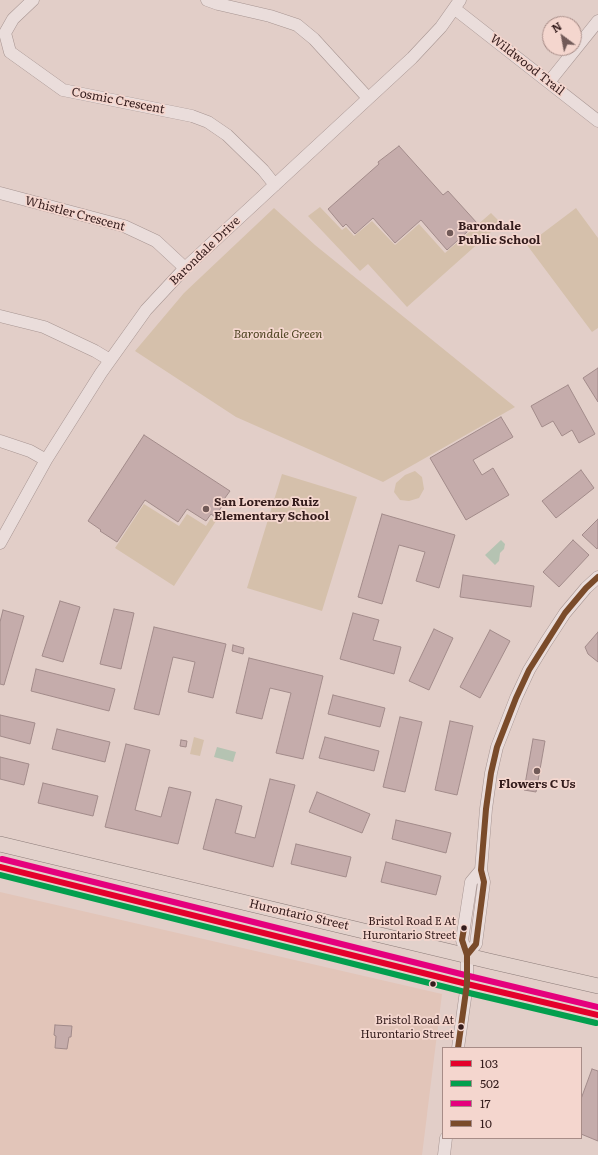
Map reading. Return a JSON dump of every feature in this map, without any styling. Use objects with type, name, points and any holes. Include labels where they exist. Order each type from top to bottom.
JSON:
[{"type":"main road","name":"Hurontario Street","points":[[0,844],[598,986]]},
{"type":"main road","name":"Hurontario Street","points":[[0,867],[467,984],[598,1014]]},
{"type":"street","name":"Cosmic Crescent","points":[[33,0],[13,19],[5,33],[10,52],[63,90],[192,116],[208,122],[227,136],[263,170],[275,185]]},
{"type":"street","points":[[208,0],[218,4],[270,16],[297,25],[314,39],[368,98]]},
{"type":"street","name":"Barondale Drive","points":[[0,543],[46,460],[110,360],[146,310],[184,268],[412,58],[429,41],[458,5]]},
{"type":"street","name":"Wildwood Trail","points":[[458,5],[549,82],[598,121]]},
{"type":"street","points":[[549,82],[598,21]]},
{"type":"street","name":"Whistler Crescent","points":[[0,193],[124,226],[156,241],[184,268]]},
{"type":"street","points":[[0,316],[44,327],[95,351],[110,360]]},
{"type":"street","points":[[0,441],[30,451],[46,460]]},
{"type":"street","points":[[458,1047],[467,984],[467,956],[462,940],[471,882],[481,870],[486,809],[491,773],[497,747],[507,719],[529,670],[565,614],[586,588],[598,577]]},
{"type":"street","points":[[444,1155],[446,1139]]},
{"type":"shaded area","points":[[501,540],[505,544],[504,549],[500,553],[499,561],[495,565],[485,555]]},
{"type":"shaded area","points":[[217,747],[236,752],[233,762],[214,757]]},
{"type":"shaded area","points":[[0,892],[442,994],[422,1155],[0,1155]]},
{"type":"green space","points":[[320,207],[342,230],[346,227],[354,236],[372,221],[395,245],[419,224],[445,253],[491,213],[501,223],[407,307],[368,264],[360,271],[308,216]]},
{"type":"green space","name":"Barondale Green","points":[[274,208],[315,245],[515,407],[383,482],[236,417],[135,351],[184,293]]},
{"type":"green space","points":[[576,208],[598,238],[598,328],[592,332],[527,245]]},
{"type":"green space","points":[[415,471],[422,477],[424,489],[419,498],[409,501],[400,500],[394,492],[396,483],[405,475]]},
{"type":"green space","points":[[282,474],[357,497],[322,611],[247,588]]},
{"type":"green space","points":[[144,504],[179,526],[187,514],[206,526],[211,518],[216,521],[174,586],[115,548]]},
{"type":"green space","points":[[194,737],[204,740],[200,756],[190,754]]},
{"type":"building","points":[[399,146],[443,195],[448,191],[477,223],[447,250],[421,220],[395,243],[373,218],[355,234],[346,224],[343,227],[328,209],[379,164],[378,162]]},
{"type":"building","points":[[598,368],[598,402],[583,378]]},
{"type":"building","points":[[568,385],[595,434],[579,443],[572,430],[562,436],[553,421],[542,427],[531,406]]},
{"type":"building","points":[[501,417],[513,437],[473,460],[482,475],[493,468],[509,495],[466,520],[430,458]]},
{"type":"building","points":[[144,435],[230,491],[222,502],[224,503],[215,517],[211,514],[206,521],[187,509],[178,522],[145,500],[117,542],[88,521]]},
{"type":"building","points":[[581,470],[594,488],[556,518],[542,501]]},
{"type":"building","points":[[382,514],[455,535],[439,588],[416,581],[425,552],[399,545],[382,604],[358,597]]},
{"type":"building","points":[[598,519],[598,547],[597,549],[582,535]]},
{"type":"building","points":[[573,540],[589,555],[559,587],[543,572]]},
{"type":"building","points":[[463,575],[534,586],[531,607],[460,597]]},
{"type":"building","points":[[60,601],[80,607],[63,662],[42,656]]},
{"type":"building","points":[[114,609],[134,613],[121,669],[100,664]]},
{"type":"building","points":[[3,610],[24,616],[4,685],[0,684],[0,622]]},
{"type":"building","points":[[353,613],[379,620],[373,640],[401,647],[394,674],[340,659]]},
{"type":"building","points":[[154,627],[226,644],[213,698],[188,692],[195,662],[173,657],[159,715],[134,709]]},
{"type":"building","points":[[434,629],[453,638],[429,690],[409,681]]},
{"type":"building","points":[[490,630],[510,641],[480,698],[460,687]]},
{"type":"building","points":[[598,632],[598,662],[588,654],[585,647]]},
{"type":"building","points":[[233,645],[244,648],[243,654],[232,651]]},
{"type":"building","points":[[249,658],[323,676],[303,759],[276,753],[291,693],[270,688],[262,719],[236,713]]},
{"type":"building","points":[[36,669],[115,689],[109,711],[31,691]]},
{"type":"building","points":[[333,695],[385,708],[380,727],[328,714]]},
{"type":"building","points":[[0,715],[35,723],[30,744],[0,736]]},
{"type":"building","points":[[400,717],[422,722],[405,792],[383,787]]},
{"type":"building","points":[[450,721],[473,726],[457,795],[435,790]]},
{"type":"building","points":[[57,729],[110,742],[105,762],[52,749]]},
{"type":"building","points":[[325,737],[379,751],[374,771],[319,758]]},
{"type":"building","points":[[533,739],[545,741],[536,792],[524,790]]},
{"type":"building","points":[[181,740],[187,741],[186,747],[180,746]]},
{"type":"building","points":[[126,744],[150,750],[135,810],[161,817],[169,787],[191,792],[178,844],[105,827]]},
{"type":"building","points":[[0,757],[29,764],[24,785],[0,779]]},
{"type":"building","points":[[270,779],[295,785],[273,867],[203,849],[216,799],[242,806],[235,833],[255,838]]},
{"type":"building","points":[[43,783],[98,796],[93,816],[38,803]]},
{"type":"building","points":[[317,792],[370,814],[362,833],[309,812]]},
{"type":"building","points":[[396,820],[451,833],[446,853],[392,839]]},
{"type":"building","points":[[296,844],[351,857],[346,877],[291,864]]},
{"type":"building","points":[[386,862],[441,876],[436,895],[381,882]]},
{"type":"building","points":[[55,1025],[72,1026],[71,1037],[69,1037],[67,1049],[55,1048]]},
{"type":"building","points":[[592,1069],[598,1071],[598,1141],[582,1134],[582,1096]]},
{"type":"transit line","name":"10","points":[[467,955],[476,944],[484,882],[481,870],[486,809],[491,773],[497,747],[516,698],[529,670],[565,613],[586,588],[598,577]]},
{"type":"transit line","name":"17","points":[[2,859],[598,1007]]},
{"type":"transit line","name":"103","points":[[0,867],[467,984],[598,1015]]},
{"type":"transit line","name":"502","points":[[0,875],[465,992],[596,1023]]},
{"type":"transit line","name":"10","points":[[458,1047],[467,984],[467,955],[462,940],[464,928]]},
{"type":"place","name":"Barondale Public School","points":[[450,233]]},
{"type":"place","name":"San Lorenzo Ruiz Elementary School","points":[[206,509]]},
{"type":"place","name":"Flowers C Us","points":[[537,771]]},
{"type":"place","name":"Bristol Road E At Hurontario Street","points":[[464,928]]},
{"type":"place","name":"Bristol Road At Hurontario Street","points":[[461,1027]]}]
